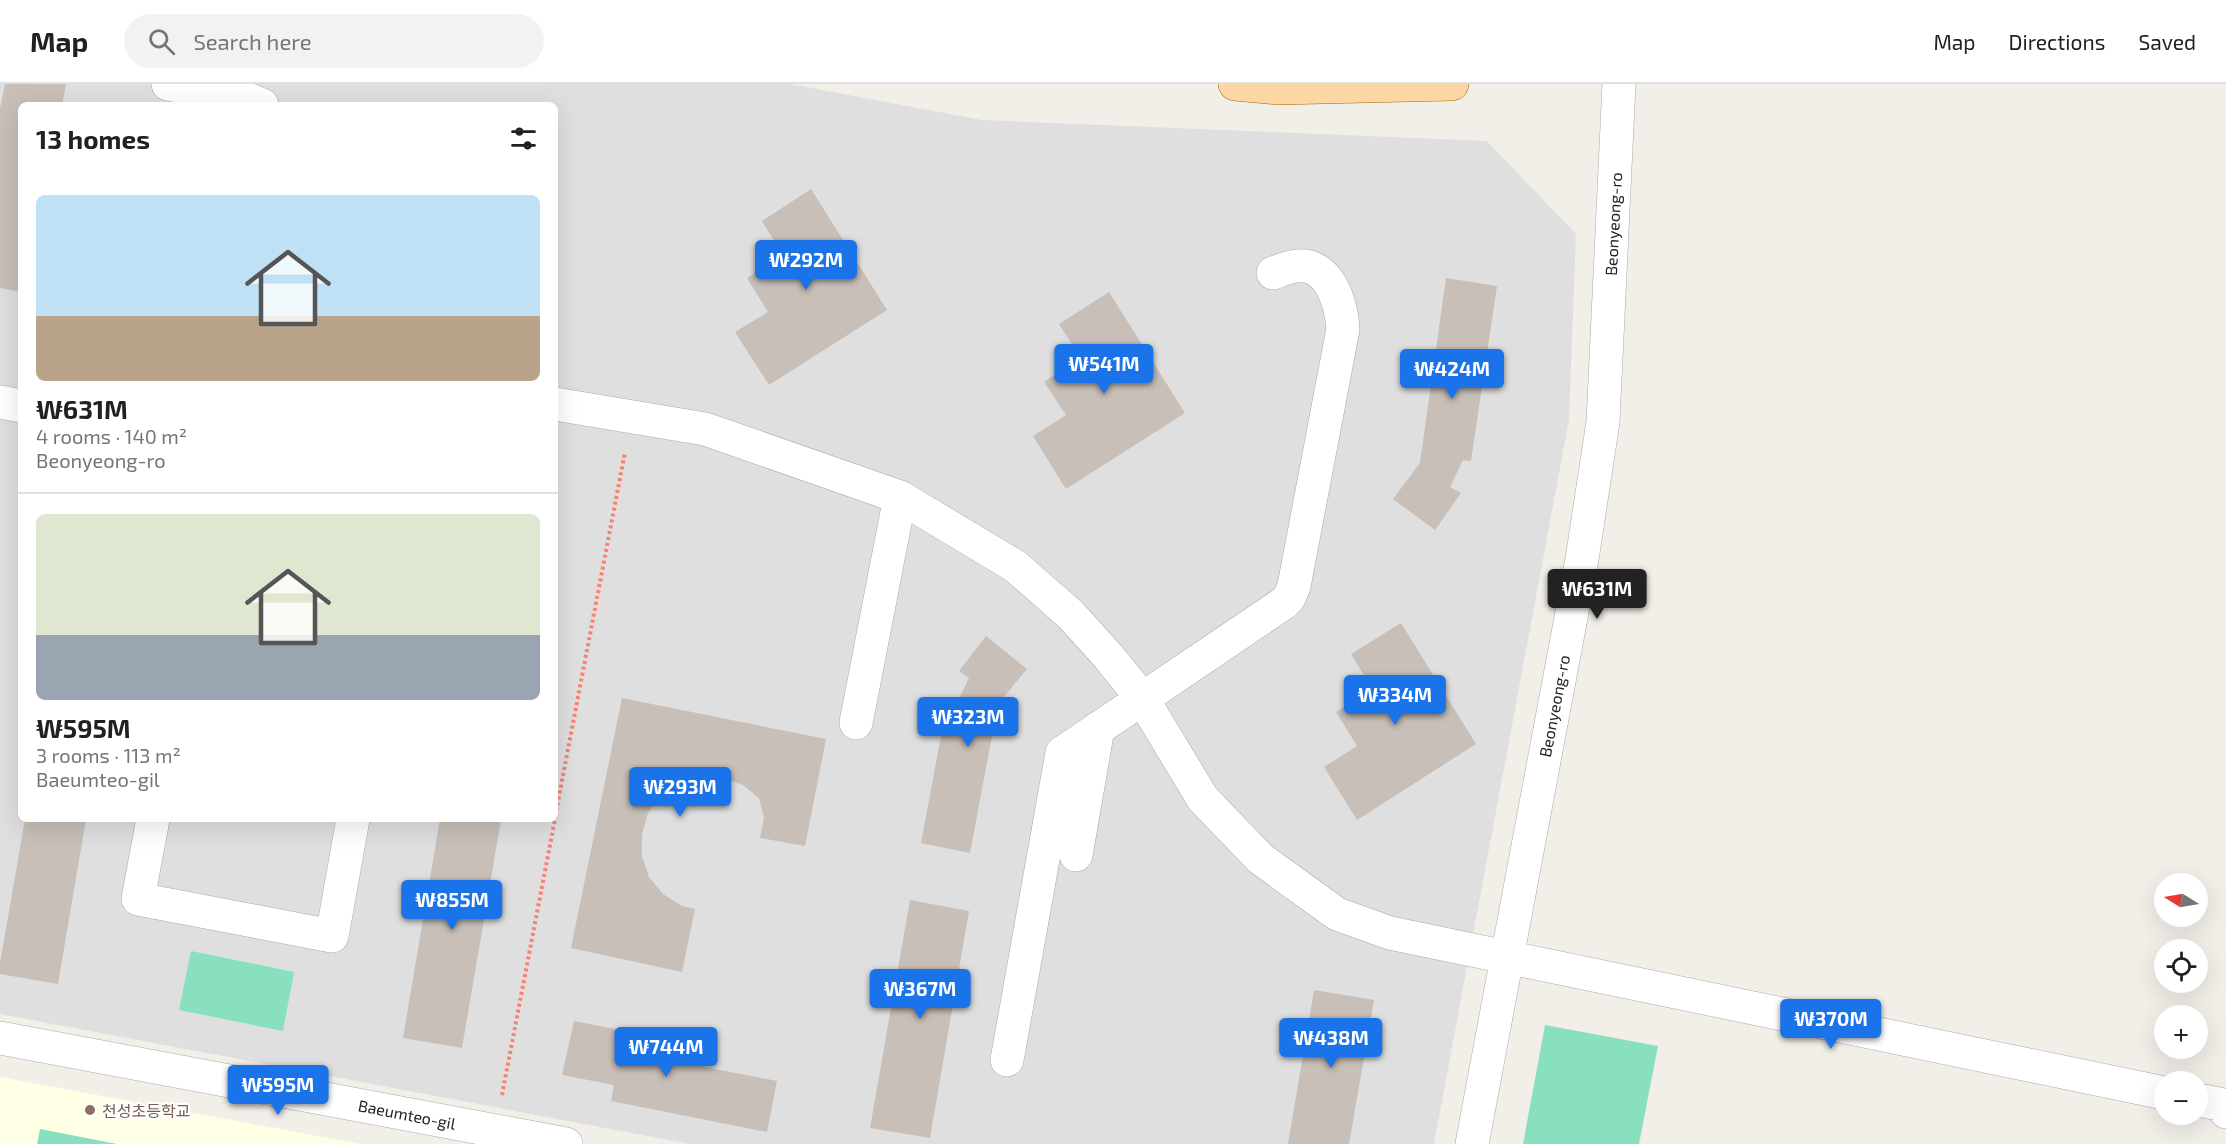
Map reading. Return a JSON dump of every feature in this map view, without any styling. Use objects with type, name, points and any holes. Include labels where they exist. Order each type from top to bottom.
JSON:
[{"type":"main road","points":[[1235,84],[1279,88],[1452,84]]},
{"type":"street","points":[[168,84],[255,102]]},
{"type":"street","name":"Beonyeong-ro","points":[[1472,1144],[1582,559],[1603,422],[1619,84]]},
{"type":"street","points":[[1007,1060],[1062,753],[1284,603],[1294,586],[1343,329],[1342,310],[1335,290],[1323,276],[1308,267],[1292,266],[1273,273]]},
{"type":"street","points":[[0,402],[18,405]]},
{"type":"street","points":[[558,405],[705,429],[900,497],[1015,566],[1071,615],[1142,698],[1203,799],[1261,859],[1337,914],[1390,933],[2154,1091]]},
{"type":"street","points":[[856,723],[900,497]]},
{"type":"street","points":[[1076,855],[1098,728]]},
{"type":"street","points":[[152,822],[138,898],[333,936],[352,822]]},
{"type":"street","name":"Baeumteo-gil","points":[[2,1047],[478,1134],[566,1144]]},
{"type":"street","points":[[2208,1102],[2219,1104],[2226,1112]]},
{"type":"path","points":[[558,802],[631,417]]},
{"type":"path","points":[[478,1134],[554,822]]},
{"type":"shaded area","points":[[0,84],[790,84],[982,120],[1487,141],[1576,234],[1569,420],[1434,1144],[690,1144],[0,1014]]},
{"type":"shaded area","name":"천성초등학교","points":[[0,1077],[361,1144],[0,1144]]},
{"type":"green space","points":[[191,951],[294,972],[283,1031],[179,1010]]},
{"type":"green space","points":[[1545,1025],[1658,1046],[1639,1144],[1523,1144]]},
{"type":"green space","points":[[40,1129],[117,1144],[37,1144]]},
{"type":"building","points":[[5,84],[66,84],[63,102],[18,102],[18,291],[0,288],[0,108]]},
{"type":"building","points":[[811,189],[887,310],[769,385],[735,332],[768,312],[747,278],[783,255],[762,221]]},
{"type":"building","points":[[1446,278],[1497,286],[1471,461],[1463,460],[1450,487],[1461,493],[1435,530],[1393,499],[1420,463]]},
{"type":"building","points":[[1109,292],[1185,413],[1066,489],[1033,436],[1066,415],[1044,382],[1081,358],[1059,324]]},
{"type":"building","points":[[1401,623],[1476,744],[1357,820],[1324,767],[1357,746],[1336,712],[1373,690],[1351,654]]},
{"type":"building","points":[[986,636],[1027,669],[998,704],[970,853],[921,843],[947,704],[956,705],[969,678],[959,671]]},
{"type":"building","points":[[622,698],[826,739],[805,846],[760,838],[764,818],[759,798],[743,785],[722,777],[700,776],[679,783],[661,795],[648,813],[642,834],[642,856],[649,877],[663,894],[682,906],[695,909],[682,972],[571,948]]},
{"type":"building","points":[[24,822],[85,822],[58,984],[0,974]]},
{"type":"building","points":[[439,822],[501,822],[462,1048],[403,1038]]},
{"type":"building","points":[[910,900],[969,911],[930,1138],[870,1128]]},
{"type":"building","points":[[1314,990],[1374,1000],[1349,1144],[1288,1144]]},
{"type":"building","points":[[574,1021],[682,1042],[679,1062],[777,1081],[767,1132],[611,1101],[614,1085],[562,1075]]},
{"type":"place","name":"천성초등학교","points":[[90,1110]]}]
